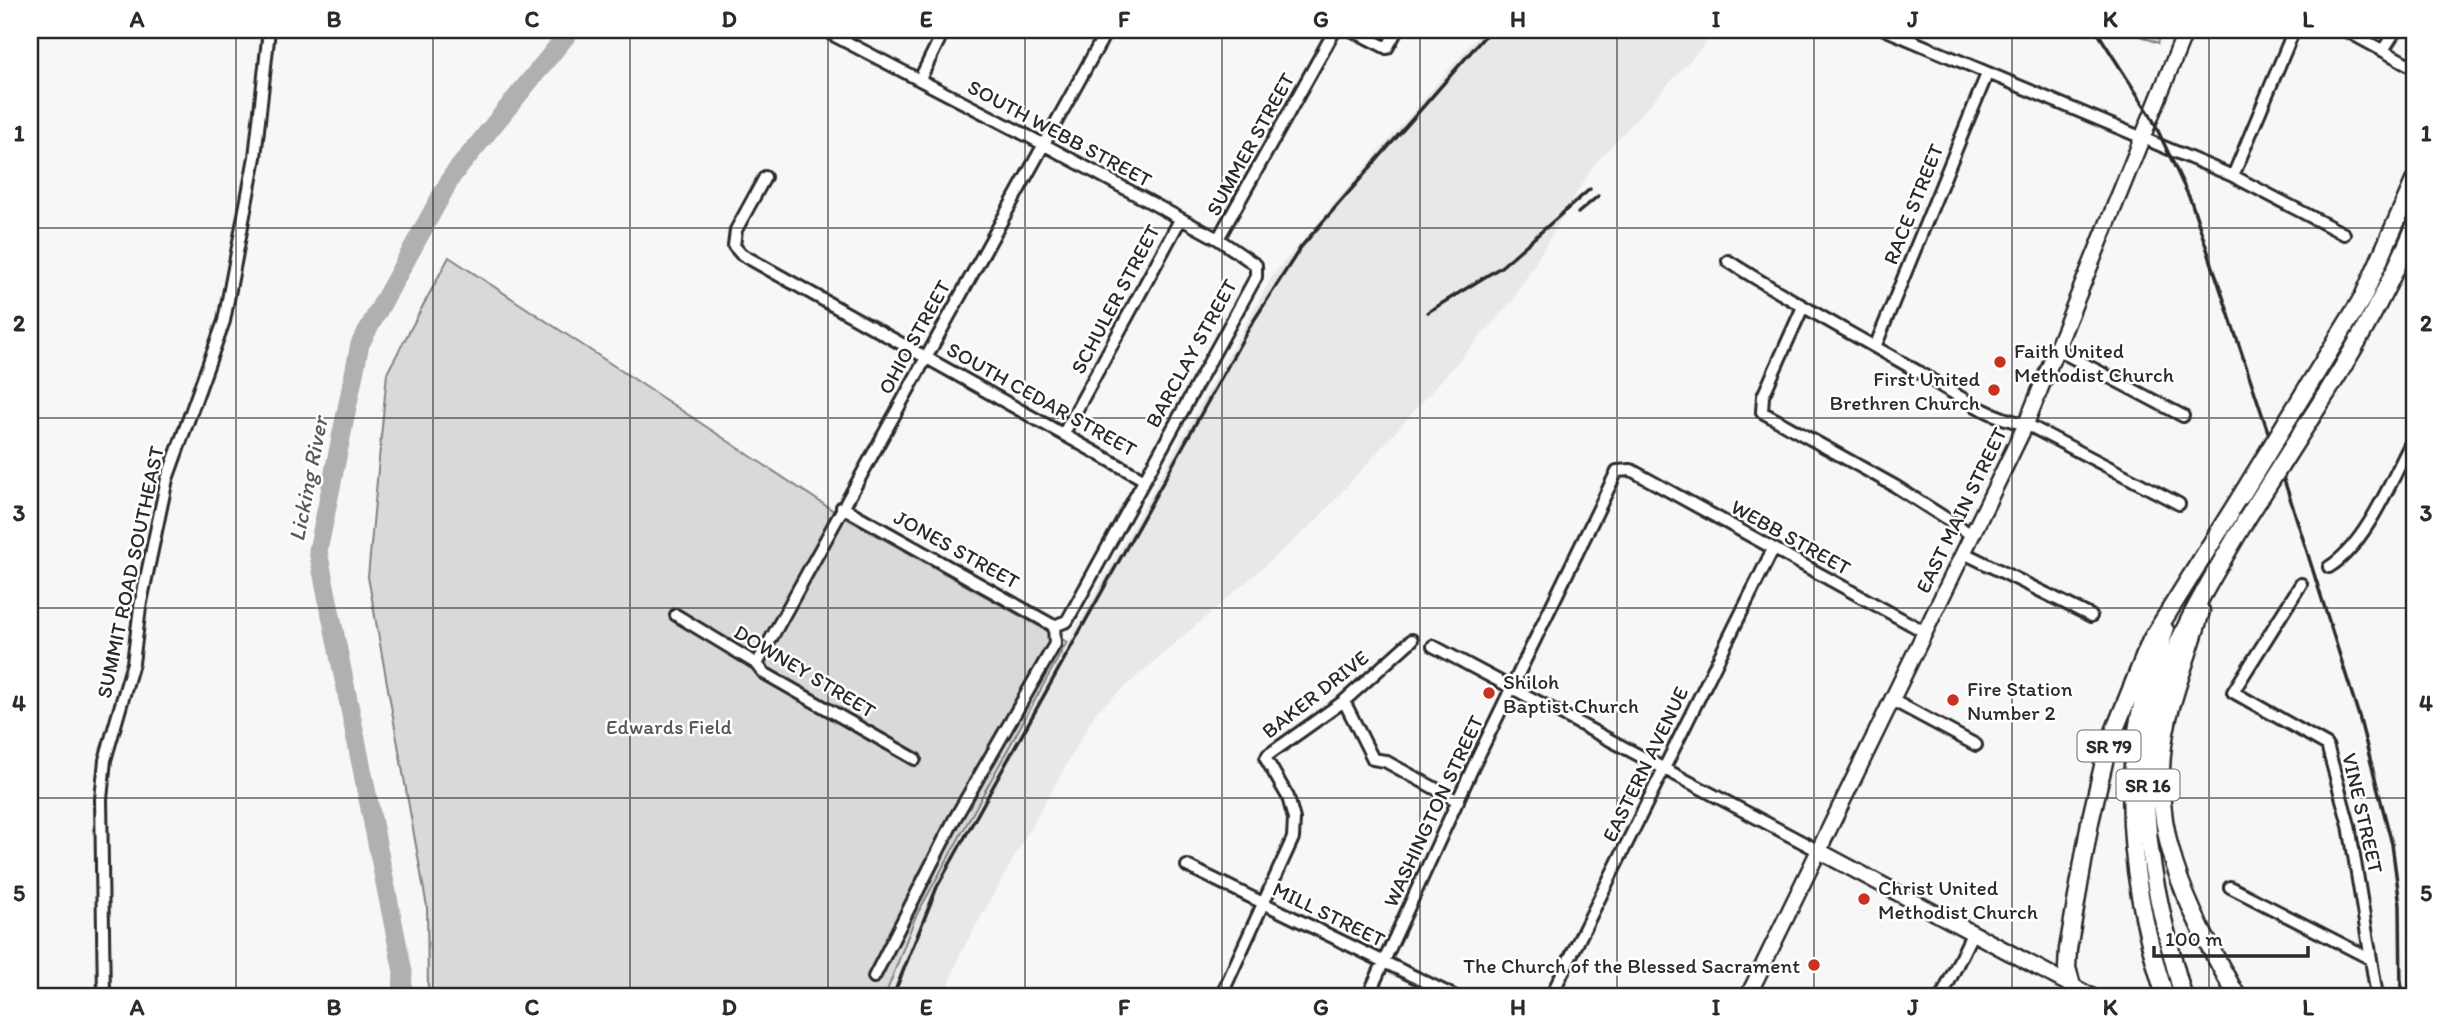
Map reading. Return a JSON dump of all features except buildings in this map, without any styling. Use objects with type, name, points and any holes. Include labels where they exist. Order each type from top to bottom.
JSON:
[{"type":"highway","name":"SR 16","points":[[2165,996],[2136,874],[2132,780],[2143,701],[2173,608],[2363,297],[2415,179]]},
{"type":"highway","name":"SR 16","points":[[2183,996],[2152,874],[2147,801],[2156,704],[2165,675],[2210,582],[2246,520],[2347,362],[2383,298],[2415,226]]},
{"type":"highway","name":"SR 79","points":[[2210,582],[2168,720],[2160,791],[2167,846],[2182,891],[2237,996]]},
{"type":"highway","name":"SR 79","points":[[2074,991],[2067,968],[2067,949],[2107,749],[2151,640],[2173,608]]},
{"type":"main road","name":"EAST MAIN STREET","points":[[1748,996],[2026,424],[2186,30]]},
{"type":"main road","points":[[1819,851],[1973,932],[2074,991],[2091,996]]},
{"type":"street","name":"SUMMIT ROAD SOUTHEAST","points":[[104,996],[101,799],[105,760],[133,663],[140,607],[167,480],[224,321],[255,157],[269,30]]},
{"type":"street","points":[[920,79],[944,30]]},
{"type":"street","name":"OHIO STREET","points":[[757,664],[1107,30]]},
{"type":"street","name":"SUMMER STREET","points":[[1218,239],[1335,30]]},
{"type":"street","points":[[1351,30],[1387,48],[1397,30]]},
{"type":"street","points":[[1886,30],[2233,176],[2344,234]]},
{"type":"street","points":[[2233,176],[2294,30]]},
{"type":"street","points":[[2345,30],[2415,68]]},
{"type":"street","points":[[2383,50],[2396,30]]},
{"type":"street","name":"SOUTH WEBB STREET","points":[[831,34],[1218,239],[1252,259],[1256,265],[1256,277]]},
{"type":"street","name":"RACE STREET","points":[[1875,347],[1987,74]]},
{"type":"street","name":"SOUTH CEDAR STREET","points":[[765,177],[736,230],[734,246],[741,254],[1143,479]]},
{"type":"street","name":"SCHULER STREET","points":[[1064,433],[1180,220]]},
{"type":"street","points":[[1728,261],[1802,309],[2011,422],[2026,424],[2179,504]]},
{"type":"street","name":"BARCLAY STREET","points":[[1054,626],[1067,621],[1256,277]]},
{"type":"street","points":[[1802,309],[1763,396],[1760,406],[1765,415],[1895,486],[1972,535]]},
{"type":"street","points":[[2056,349],[2183,416]]},
{"type":"street","points":[[2329,567],[2343,556],[2363,529],[2415,435]]},
{"type":"street","name":"WASHINGTON STREET","points":[[1368,996],[1614,475],[1625,469],[1639,474]]},
{"type":"street","name":"WEBB STREET","points":[[1639,474],[1925,632]]},
{"type":"street","name":"JONES STREET","points":[[842,507],[1054,626]]},
{"type":"street","name":"EASTERN AVENUE","points":[[1551,996],[1773,548]]},
{"type":"street","points":[[1964,553],[2091,617]]},
{"type":"street","name":"VINE STREET","points":[[2301,584],[2233,692],[2327,745],[2349,825],[2377,996]]},
{"type":"street","name":"DOWNEY STREET","points":[[676,615],[757,664],[764,673],[915,759]]},
{"type":"street","points":[[874,977],[954,820],[1055,644],[1054,626]]},
{"type":"street","name":"BAKER DRIVE","points":[[1264,904],[1291,850],[1294,828],[1288,797],[1266,759],[1268,755],[1344,701],[1412,639]]},
{"type":"street","points":[[1433,646],[1819,851]]},
{"type":"street","points":[[1892,700],[1976,745]]},
{"type":"street","points":[[1344,701],[1373,759],[1385,761],[1458,801]]},
{"type":"street","name":"MILL STREET","points":[[1187,866],[1454,996]]},
{"type":"street","points":[[2230,887],[2371,959]]},
{"type":"street","points":[[1221,996],[1264,904]]},
{"type":"street","points":[[1942,996],[1973,932]]},
{"type":"shaded area","points":[[1483,30],[1718,30],[1593,166],[1513,300],[1315,522],[1096,712],[960,954],[945,996],[885,996],[915,918],[1273,275]]},
{"type":"green space","points":[[2125,30],[2163,30],[2158,43]]},
{"type":"green space","name":"Edwards Field","points":[[449,257],[840,515],[1067,642],[915,918],[885,996],[428,996],[427,907],[368,577],[387,373]]},
{"type":"waterway","name":"Licking River","points":[[402,996],[403,972],[318,551],[360,344],[452,176],[571,30]]},
{"type":"railway","points":[[893,996],[937,887],[1249,328],[1301,247],[1490,30]]},
{"type":"railway","points":[[2096,30],[2151,116],[2191,201],[2359,716],[2392,844],[2400,905],[2401,996]]},
{"type":"railway","points":[[1428,312],[1501,267],[1590,189]]},
{"type":"railway","points":[[1578,213],[1598,196]]},
{"type":"place","name":"Faith United Methodist Church","points":[[2000,362]]},
{"type":"place","name":"First United Brethren Church","points":[[1994,390]]},
{"type":"place","name":"Shiloh Baptist Church","points":[[1489,693]]},
{"type":"place","name":"Fire Station Number 2","points":[[1953,700]]},
{"type":"place","name":"Christ United Methodist Church","points":[[1864,899]]},
{"type":"place","name":"The Church of the Blessed Sacrament","points":[[1814,965]]}]
